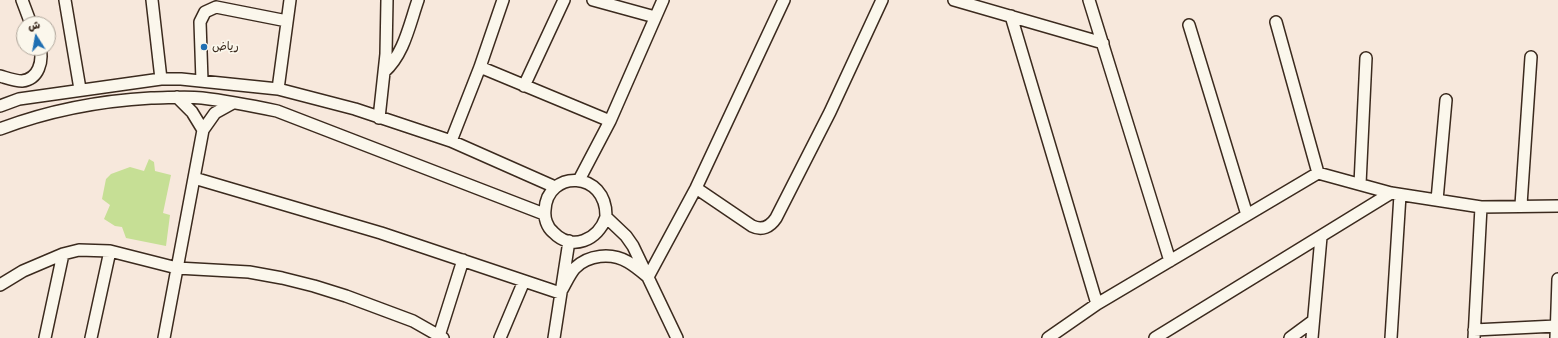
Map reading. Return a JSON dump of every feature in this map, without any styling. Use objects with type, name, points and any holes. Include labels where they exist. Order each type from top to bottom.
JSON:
[{"type":"street","points":[[22,0],[28,16]]},
{"type":"street","points":[[65,0],[80,90]]},
{"type":"street","points":[[152,0],[161,79]]},
{"type":"street","points":[[278,89],[290,0]]},
{"type":"street","points":[[379,118],[386,54],[387,0]]},
{"type":"street","points":[[384,72],[392,64],[401,50],[418,0]]},
{"type":"street","points":[[451,142],[480,67],[503,0]]},
{"type":"street","points":[[524,86],[564,0]]},
{"type":"street","points":[[592,0],[655,17]]},
{"type":"street","points":[[579,180],[610,121],[663,0]]},
{"type":"street","points":[[648,277],[696,188],[784,0]]},
{"type":"street","points":[[696,188],[756,228],[766,228],[770,225],[776,218],[830,112],[882,0]]},
{"type":"street","points":[[954,0],[1103,43]]},
{"type":"street","points":[[1089,0],[1170,260]]},
{"type":"street","points":[[202,81],[200,22],[205,12],[216,7],[287,21]]},
{"type":"street","points":[[1011,16],[1097,304]]},
{"type":"street","points":[[1276,22],[1318,173]]},
{"type":"street","points":[[1189,25],[1247,215]]},
{"type":"street","points":[[0,76],[23,81],[31,77],[37,71],[41,64],[40,56]]},
{"type":"street","points":[[1521,205],[1531,57]]},
{"type":"street","points":[[1360,184],[1366,58]]},
{"type":"street","points":[[480,67],[610,121]]},
{"type":"street","points":[[0,106],[19,99],[161,79],[181,79],[278,89],[355,109],[451,142],[555,187]]},
{"type":"street","points":[[177,97],[192,112],[203,130]]},
{"type":"street","points":[[0,129],[22,121],[72,107],[125,100],[177,97],[202,98],[277,111],[544,214]]},
{"type":"street","points":[[1437,200],[1446,100]]},
{"type":"street","points":[[164,338],[203,130],[215,113],[233,103]]},
{"type":"street","points":[[1048,338],[1097,304],[1318,173],[1396,194],[1437,200],[1481,206],[1558,206]]},
{"type":"street","points":[[194,178],[381,233],[560,293]]},
{"type":"street","points":[[579,180],[591,185],[600,193],[604,200],[606,217],[603,225],[592,237],[577,242],[569,241],[560,238],[552,232],[547,224],[544,214],[547,198],[555,187],[571,181],[579,180]]},
{"type":"street","points":[[1155,338],[1321,236],[1396,194]]},
{"type":"street","points":[[1391,338],[1396,194]]},
{"type":"street","points":[[1481,206],[1474,334],[1556,326]]},
{"type":"street","points":[[606,217],[626,236],[633,246],[677,338]]},
{"type":"street","points":[[1312,338],[1321,236]]},
{"type":"street","points":[[554,338],[569,241]]},
{"type":"street","points":[[0,285],[29,269],[63,254],[79,250],[110,251],[177,268],[249,272],[314,286],[346,296],[413,321],[441,337],[463,260]]},
{"type":"street","points":[[91,338],[110,251]]},
{"type":"street","points":[[45,338],[63,254]]},
{"type":"street","points":[[560,293],[574,269],[594,257],[617,257],[628,262],[648,277]]},
{"type":"street","points":[[1556,338],[1558,278]]},
{"type":"street","points":[[500,338],[524,281]]},
{"type":"street","points":[[1290,338],[1313,321]]},
{"type":"green space","points":[[149,159],[154,162],[155,171],[171,175],[163,213],[170,215],[166,246],[126,238],[122,227],[115,226],[104,219],[110,205],[102,199],[106,179],[111,174],[130,167],[144,171]]},
{"type":"place","name":"رياض","points":[[204,47]]}]
